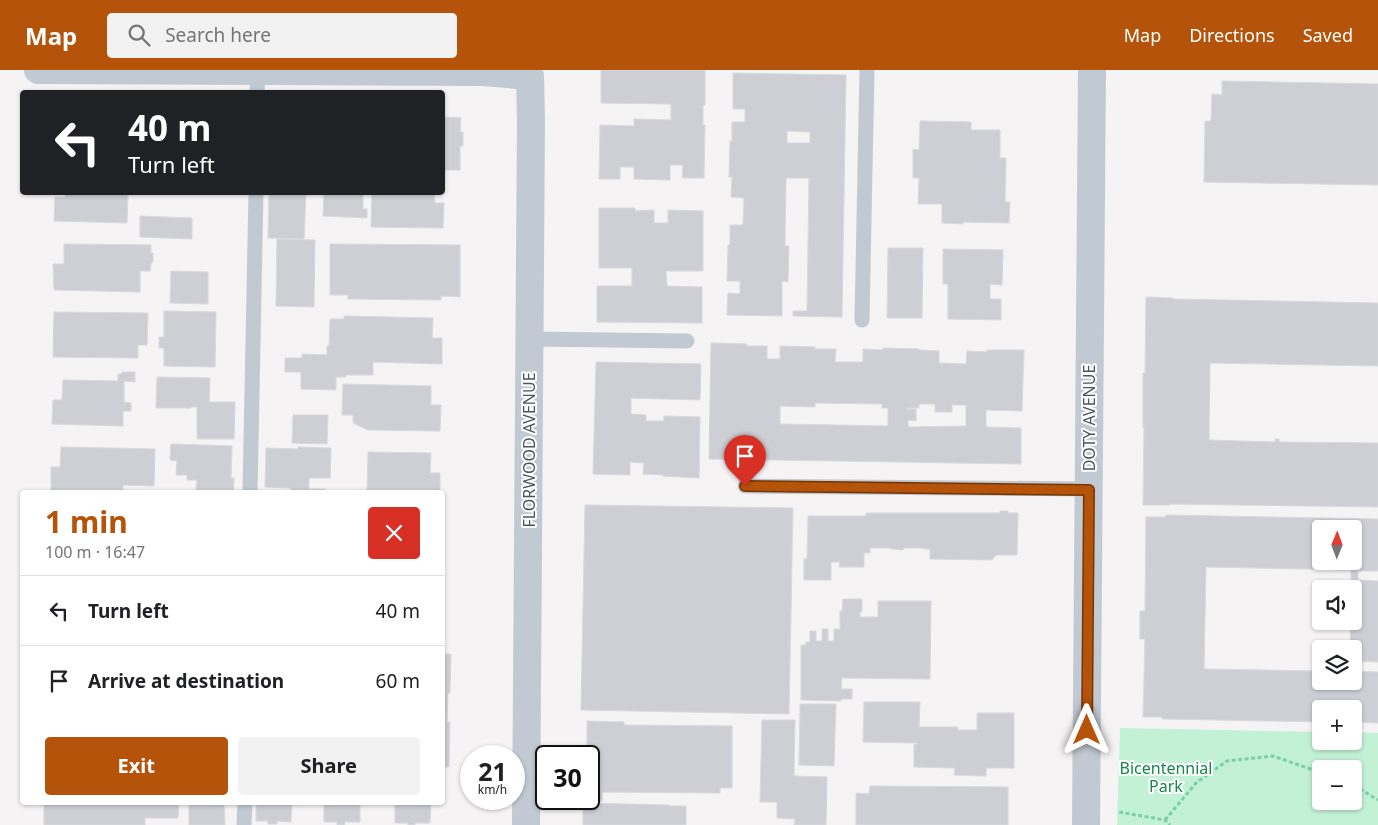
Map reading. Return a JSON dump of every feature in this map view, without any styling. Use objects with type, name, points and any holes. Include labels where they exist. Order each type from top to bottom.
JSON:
[{"type":"street","points":[[38,70],[257,82],[398,71],[532,73]]},
{"type":"street","name":"DOTY AVENUE","points":[[1086,817],[1092,70]]},
{"type":"street","name":"FLORWOOD AVENUE","points":[[526,825],[532,73]]},
{"type":"lane","points":[[862,320],[867,70]]},
{"type":"lane","points":[[250,490],[256,195]]},
{"type":"lane","points":[[530,339],[687,341]]},
{"type":"lane","points":[[745,486],[1089,490]]},
{"type":"lane","points":[[244,825],[245,805]]},
{"type":"path","points":[[1165,820],[1196,783],[1227,761],[1273,756],[1312,770]]},
{"type":"path","points":[[1362,790],[1378,800]]},
{"type":"path","points":[[1086,817],[1130,813],[1165,820],[1170,825]]},
{"type":"green space","name":"Bicentennial Park","points":[[1120,728],[1312,732],[1312,750],[1362,750],[1362,732],[1378,733],[1378,825],[1117,825]]},
{"type":"building","points":[[601,70],[705,70],[705,105],[703,105],[703,125],[705,125],[704,178],[682,178],[683,165],[670,165],[670,180],[634,179],[634,167],[620,167],[620,179],[599,179],[600,125],[634,126],[634,119],[671,120],[671,104],[601,103]]},
{"type":"building","points":[[733,73],[846,75],[842,317],[793,316],[793,311],[807,311],[809,178],[786,178],[785,246],[789,246],[788,282],[782,281],[782,316],[727,315],[728,293],[740,294],[740,281],[727,281],[730,225],[743,225],[744,198],[731,197],[732,177],[729,177],[732,122],[745,122],[745,109],[733,109]],"holes":[[[787,131],[810,132],[810,143],[787,143]]]},
{"type":"building","points":[[1222,81],[1378,84],[1378,185],[1204,182],[1205,121],[1211,121],[1212,94],[1222,95]]},
{"type":"building","points":[[445,117],[461,118],[460,132],[463,132],[463,146],[460,146],[460,170],[445,170]]},
{"type":"building","points":[[920,121],[971,122],[971,130],[1000,130],[1000,158],[1006,158],[1005,202],[1010,202],[1009,223],[942,223],[942,204],[918,204],[919,178],[913,178],[913,149],[919,150]]},
{"type":"building","points":[[65,195],[128,195],[127,223],[54,221],[55,197],[65,197]]},
{"type":"building","points":[[269,195],[306,195],[304,239],[268,238]]},
{"type":"building","points":[[324,195],[363,195],[363,209],[367,209],[367,218],[323,216]]},
{"type":"building","points":[[372,195],[434,195],[435,203],[444,203],[443,228],[371,227]]},
{"type":"building","points":[[599,208],[635,208],[635,211],[654,210],[654,223],[668,223],[668,210],[703,211],[703,271],[666,271],[667,286],[702,287],[702,323],[597,322],[597,286],[632,286],[632,268],[599,268]]},
{"type":"building","points":[[140,216],[192,218],[192,239],[140,237]]},
{"type":"building","points":[[277,239],[315,240],[314,307],[276,306]]},
{"type":"building","points":[[64,244],[151,245],[153,262],[151,263],[150,271],[140,271],[140,292],[54,290],[53,264],[64,264]]},
{"type":"building","points":[[330,244],[460,245],[460,297],[441,296],[441,300],[348,299],[348,295],[330,295]]},
{"type":"building","points":[[888,248],[923,248],[922,318],[887,318]]},
{"type":"building","points":[[943,249],[1003,250],[1002,285],[990,284],[990,299],[1001,299],[1001,320],[948,319],[948,284],[943,284]]},
{"type":"building","points":[[171,271],[208,272],[208,304],[170,303]]},
{"type":"building","points":[[1146,297],[1378,303],[1378,366],[1210,363],[1209,440],[1275,442],[1275,439],[1279,439],[1279,442],[1378,443],[1378,507],[1143,505],[1143,373],[1145,373]]},
{"type":"building","points":[[164,311],[216,312],[215,367],[164,366],[164,348],[159,348],[159,337],[164,337]]},
{"type":"building","points":[[54,312],[148,313],[147,345],[138,345],[138,358],[53,357]]},
{"type":"building","points":[[344,316],[433,318],[432,338],[442,338],[442,364],[373,362],[373,375],[336,377],[336,390],[301,389],[301,372],[285,372],[285,358],[302,358],[302,354],[327,355],[330,319],[344,319]]},
{"type":"building","points":[[711,343],[767,346],[767,359],[780,359],[780,346],[836,349],[835,362],[863,362],[863,349],[883,350],[883,348],[939,351],[939,363],[966,364],[967,351],[1024,350],[1022,411],[986,410],[986,427],[1021,428],[1021,464],[709,459]],"holes":[[[815,403],[882,404],[882,408],[888,408],[888,426],[780,424],[780,406],[815,407]],[[919,404],[935,404],[935,412],[952,412],[952,405],[966,405],[966,426],[908,427],[908,420],[916,421],[916,409],[907,408],[919,408]]]},
{"type":"building","points":[[596,362],[701,364],[700,400],[631,398],[631,414],[646,415],[646,421],[664,421],[664,416],[700,417],[699,478],[643,474],[644,463],[630,462],[630,475],[593,474]]},
{"type":"building","points":[[122,372],[135,372],[135,382],[124,381],[124,402],[131,403],[131,411],[123,411],[123,426],[52,424],[53,400],[62,400],[63,380],[118,381],[118,374],[122,374]]},
{"type":"building","points":[[157,377],[210,378],[209,402],[235,402],[234,439],[197,439],[197,407],[156,408]]},
{"type":"building","points":[[343,384],[431,386],[431,405],[441,405],[440,431],[368,430],[353,423],[353,415],[342,415]]},
{"type":"building","points":[[293,415],[328,415],[327,444],[292,443]]},
{"type":"building","points":[[171,444],[232,446],[231,478],[234,478],[233,490],[196,490],[197,480],[187,480],[187,475],[176,475],[177,461],[170,460]]},
{"type":"building","points":[[61,447],[155,449],[154,486],[123,485],[123,490],[51,490],[51,467],[60,467]]},
{"type":"building","points":[[298,447],[331,448],[330,478],[309,478],[309,489],[325,490],[291,490],[291,488],[265,487],[266,448],[298,449]]},
{"type":"building","points":[[368,452],[431,453],[430,473],[440,473],[440,490],[367,490]]},
{"type":"building","points":[[585,505],[793,508],[789,714],[581,710]]},
{"type":"building","points":[[1000,511],[1018,513],[1017,555],[996,555],[992,560],[930,559],[930,549],[870,548],[870,553],[864,553],[864,567],[839,567],[840,562],[831,562],[831,580],[804,580],[804,559],[807,559],[808,516],[866,516],[866,513],[1000,513]]},
{"type":"building","points":[[1166,515],[1378,519],[1378,571],[1358,571],[1358,580],[1351,580],[1351,570],[1362,570],[1362,520],[1312,520],[1312,569],[1206,567],[1204,669],[1312,671],[1312,690],[1362,690],[1362,671],[1378,672],[1378,723],[1362,722],[1362,700],[1312,700],[1312,722],[1143,717],[1145,639],[1140,639],[1140,611],[1145,611],[1146,517],[1166,517]]},
{"type":"building","points":[[1362,580],[1378,581],[1378,662],[1362,661],[1362,640],[1350,640],[1351,630],[1362,630]]},
{"type":"building","points":[[843,599],[862,599],[860,617],[878,617],[878,601],[931,601],[930,679],[842,678],[841,689],[852,689],[852,699],[841,699],[841,701],[801,700],[801,645],[806,645],[806,642],[810,642],[810,631],[816,631],[816,641],[822,641],[822,629],[828,629],[828,641],[834,641],[834,629],[840,629],[840,611],[842,611]]},
{"type":"building","points":[[445,654],[451,654],[447,722],[450,722],[449,767],[445,767]]},
{"type":"building","points":[[864,702],[920,702],[919,727],[958,727],[958,730],[977,730],[977,713],[1014,713],[1014,768],[986,768],[986,776],[954,775],[955,768],[914,767],[914,744],[917,745],[917,743],[863,742]]},
{"type":"building","points":[[800,704],[836,704],[834,766],[799,765]]},
{"type":"building","points":[[762,720],[795,720],[794,776],[827,777],[826,825],[794,825],[795,819],[777,818],[777,802],[760,802]]},
{"type":"building","points":[[587,721],[624,722],[624,725],[732,726],[732,788],[720,788],[720,793],[602,792],[602,801],[600,801],[600,745],[587,745]]},
{"type":"building","points":[[870,786],[1008,787],[1008,825],[856,825],[856,793],[869,794]]},
{"type":"building","points":[[600,803],[686,806],[686,825],[583,825],[583,810],[600,810]]},
{"type":"building","points":[[44,805],[179,805],[178,818],[145,818],[145,825],[44,825]]},
{"type":"building","points":[[189,805],[224,805],[225,825],[189,825]]},
{"type":"building","points":[[256,805],[292,805],[291,822],[277,821],[277,824],[268,824],[268,821],[256,821]]},
{"type":"building","points":[[324,805],[360,805],[360,822],[344,822],[345,825],[337,825],[337,822],[324,822]]},
{"type":"building","points":[[395,805],[431,805],[430,823],[408,825],[408,823],[395,823]]},
{"type":"route","points":[[745,486],[1089,490],[1087,730]]}]
